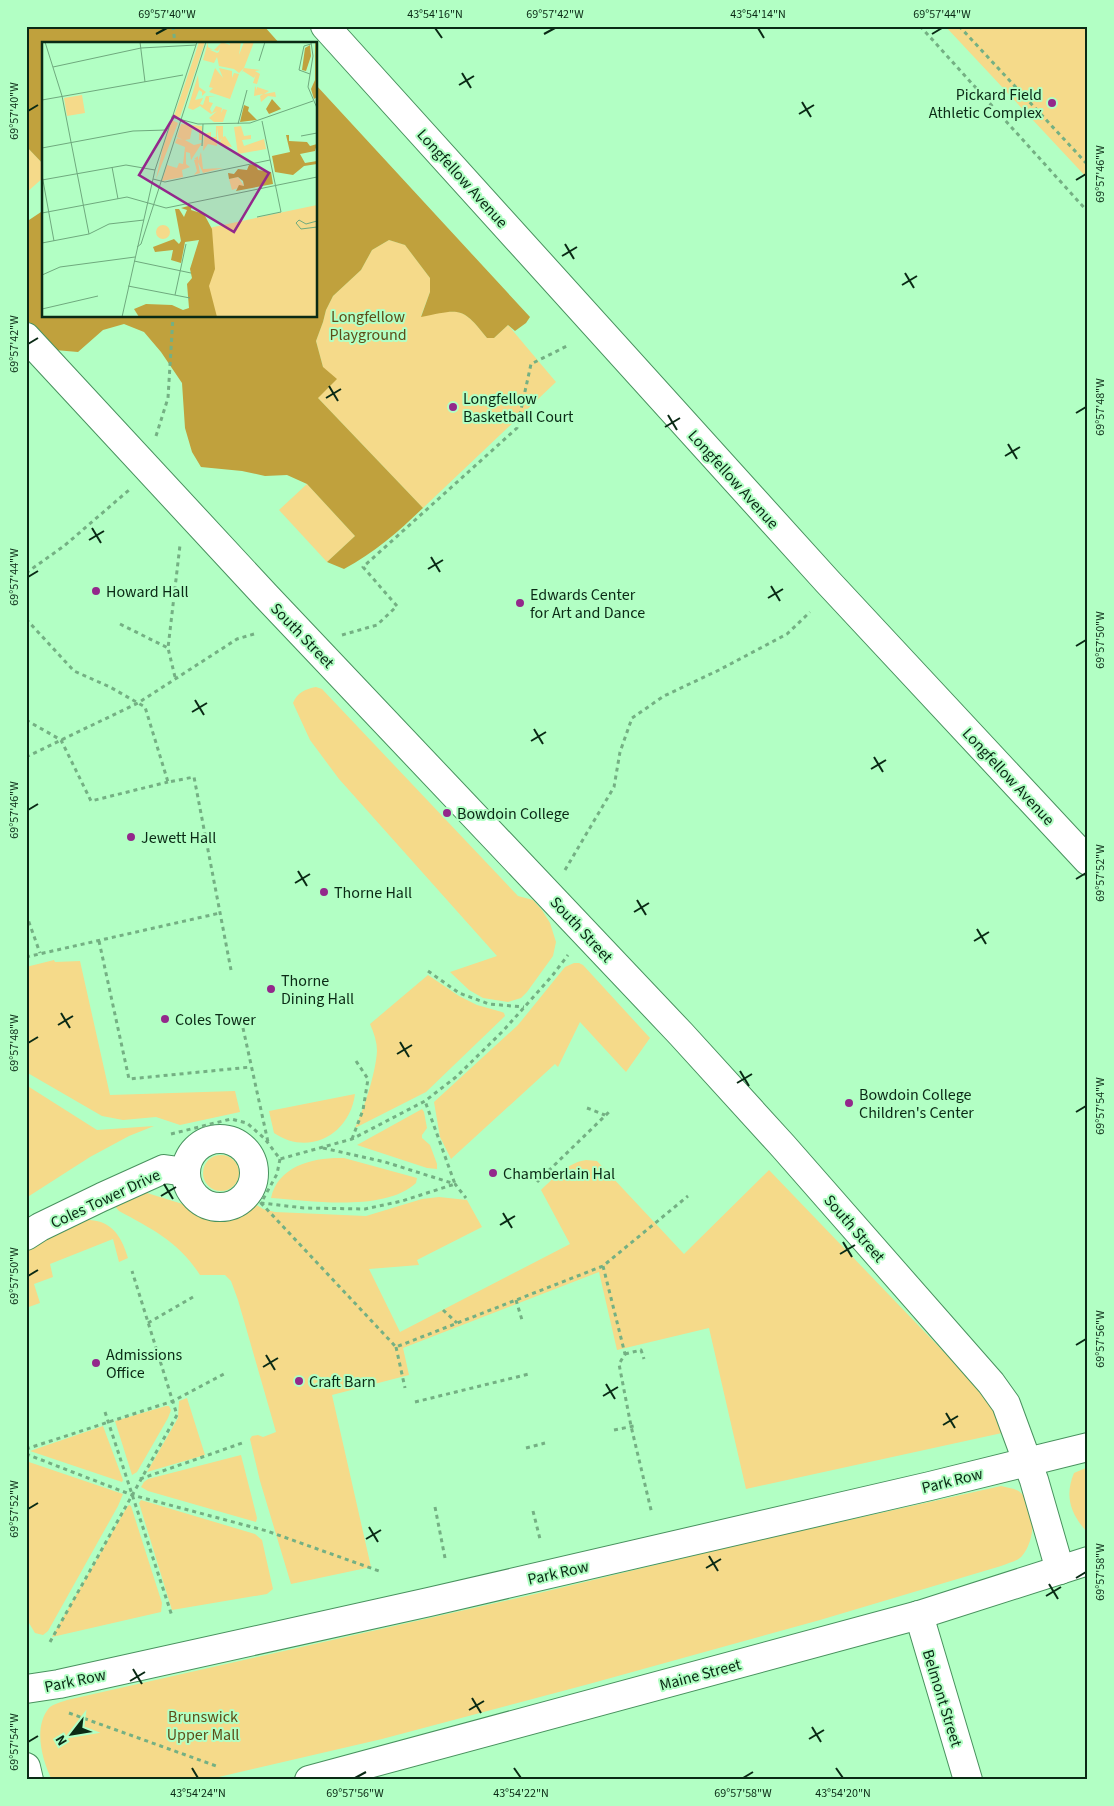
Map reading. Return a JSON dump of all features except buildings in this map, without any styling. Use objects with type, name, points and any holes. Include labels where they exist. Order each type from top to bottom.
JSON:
[{"type":"street","name":"Longfellow Avenue","points":[[325,26],[826,581],[1088,861]]},
{"type":"street","name":"South Street","points":[[26,337],[140,476],[266,596],[585,932],[700,1055],[991,1383],[1006,1404],[1034,1480],[1060,1570]]},
{"type":"street","points":[[212,1139],[232,1141],[241,1146],[249,1154],[253,1164],[253,1199],[226,1207],[215,1207],[204,1203],[189,1188],[186,1172],[189,1158],[202,1144],[212,1139]]},
{"type":"street","name":"Coles Tower Drive","points":[[26,1236],[40,1227],[102,1197],[164,1170],[186,1172]]},
{"type":"street","name":"Park Row","points":[[26,1689],[59,1684],[429,1602],[930,1486],[1088,1447]]},
{"type":"street","name":"Maine Street","points":[[309,1780],[919,1615],[1088,1561]]},
{"type":"street","name":"Belmont Street","points":[[919,1615],[968,1780]]},
{"type":"street","points":[[26,1767],[29,1780]]},
{"type":"path","points":[[173,26],[175,42]]},
{"type":"path","points":[[920,26],[1088,212]]},
{"type":"path","points":[[959,26],[1088,165]]},
{"type":"path","points":[[26,573],[64,546],[140,476],[168,398],[173,318]]},
{"type":"path","points":[[333,637],[377,625],[398,606],[363,568],[518,428],[531,364],[569,345]]},
{"type":"path","points":[[175,678],[168,648],[180,538]]},
{"type":"path","points":[[560,878],[614,787],[620,752],[632,718],[664,696],[787,634],[810,612]]},
{"type":"path","points":[[26,619],[34,630],[74,671],[110,687],[145,707],[168,782]]},
{"type":"path","points":[[120,624],[168,648]]},
{"type":"path","points":[[26,757],[138,703],[237,639],[254,634]]},
{"type":"path","points":[[26,720],[61,740],[91,801],[194,777],[231,970]]},
{"type":"path","points":[[26,957],[220,913]]},
{"type":"path","points":[[26,914],[40,954]]},
{"type":"path","points":[[280,1159],[352,1139],[425,1101],[456,1077],[503,1031],[552,976],[585,932]]},
{"type":"path","points":[[99,941],[130,1079],[251,1067]]},
{"type":"path","points":[[428,971],[459,994],[489,1004],[524,1008]]},
{"type":"path","points":[[243,1028],[269,1144]]},
{"type":"path","points":[[352,1139],[363,1110],[368,1079],[354,1058]]},
{"type":"path","points":[[425,1101],[455,1184],[466,1198]]},
{"type":"path","points":[[587,1108],[605,1115]]},
{"type":"path","points":[[537,1182],[610,1111]]},
{"type":"path","points":[[171,1134],[231,1119],[247,1123],[269,1144],[280,1159],[277,1174],[253,1199]]},
{"type":"path","points":[[322,1147],[385,1162],[455,1184]]},
{"type":"path","points":[[253,1199],[304,1208],[365,1209],[402,1201],[455,1184]]},
{"type":"path","points":[[396,1346],[603,1266],[688,1196]]},
{"type":"path","points":[[253,1199],[396,1346],[405,1388]]},
{"type":"path","points":[[603,1266],[624,1354],[619,1364],[652,1514]]},
{"type":"path","points":[[50,1642],[177,1415],[132,1271]]},
{"type":"path","points":[[148,1323],[193,1296]]},
{"type":"path","points":[[516,1300],[522,1320]]},
{"type":"path","points":[[442,1310],[457,1322]]},
{"type":"path","points":[[624,1354],[641,1350],[644,1359]]},
{"type":"path","points":[[26,1449],[173,1401],[224,1374]]},
{"type":"path","points":[[415,1402],[529,1374]]},
{"type":"path","points":[[105,1412],[172,1616]]},
{"type":"path","points":[[614,1430],[633,1426]]},
{"type":"path","points":[[140,1479],[245,1442]]},
{"type":"path","points":[[526,1448],[545,1442]]},
{"type":"path","points":[[26,1454],[132,1494],[267,1532],[379,1571]]},
{"type":"path","points":[[435,1507],[445,1558]]},
{"type":"path","points":[[533,1510],[540,1539]]},
{"type":"path","points":[[66,1711],[219,1767]]},
{"type":"green space","name":"Pickard Field Athletic Complex","points":[[945,26],[1088,26],[1088,179]]},
{"type":"green space","points":[[26,146],[42,163],[42,179],[26,193]]},
{"type":"green space","name":"Longfellow Playground","points":[[389,240],[405,245],[430,278],[430,292],[421,316],[452,311],[459,312],[472,320],[487,338],[494,338],[508,325],[556,382],[423,508],[318,398],[323,367],[316,341],[326,310],[333,296],[361,270],[372,250]]},
{"type":"green space","points":[[307,484],[355,536],[327,562],[279,510]]},
{"type":"green space","points":[[316,687],[322,689],[518,896],[533,900],[542,910],[550,923],[556,942],[553,956],[521,998],[508,1002],[483,998],[469,990],[450,972],[497,956],[339,779],[310,740],[293,703],[302,692]]},
{"type":"green space","points":[[54,960],[55,962],[80,961],[110,1095],[235,1091],[240,1112],[180,1125],[156,1117],[123,1120],[102,1116],[26,1072],[26,967]]},
{"type":"green space","points":[[574,963],[583,965],[650,1038],[626,1072],[580,1022],[558,1067],[555,1064],[451,1159],[440,1137],[434,1102],[518,1025],[565,967]]},
{"type":"green space","points":[[428,975],[459,996],[477,1005],[502,1012],[505,1016],[426,1092],[355,1128],[369,1090],[376,1060],[376,1044],[370,1024]]},
{"type":"green space","points":[[26,1085],[97,1130],[154,1126],[129,1136],[90,1157],[26,1198]]},
{"type":"green space","points":[[355,1094],[352,1108],[345,1120],[326,1138],[314,1142],[301,1143],[287,1140],[274,1133],[269,1111]]},
{"type":"green space","points":[[422,1109],[427,1128],[422,1138],[430,1145],[437,1169],[427,1168],[357,1145]]},
{"type":"green space","points":[[221,1155],[234,1160],[239,1173],[234,1186],[221,1191],[208,1186],[203,1173],[208,1160]]},
{"type":"green space","points":[[344,1158],[417,1178],[416,1183],[403,1192],[386,1198],[367,1201],[326,1202],[271,1198],[281,1178],[299,1165],[321,1159]]},
{"type":"green space","points":[[586,1160],[597,1161],[684,1254],[769,1170],[967,1376],[992,1410],[1002,1433],[746,1489],[709,1328],[617,1350],[599,1272],[403,1348],[409,1375],[332,1395],[371,1567],[291,1584],[260,1481],[250,1439],[252,1436],[258,1435],[263,1437],[276,1432],[231,1281],[225,1275],[200,1275],[174,1245],[154,1230],[119,1211],[114,1205],[134,1192],[147,1193],[215,1214],[231,1213],[252,1202],[263,1209],[275,1212],[366,1216],[422,1199],[439,1197],[467,1200],[482,1227],[417,1260],[419,1265],[369,1269],[400,1332],[570,1244],[541,1190],[567,1167]]},
{"type":"green space","points":[[80,1220],[99,1221],[112,1228],[121,1241],[128,1258],[119,1262],[113,1239],[50,1264],[53,1277],[34,1284],[40,1303],[26,1308],[26,1252],[73,1222]]},
{"type":"green space","points":[[187,1398],[205,1455],[147,1472],[178,1418],[179,1401]]},
{"type":"green space","points":[[169,1406],[171,1410],[168,1418],[137,1472],[132,1475],[115,1421]]},
{"type":"green space","points":[[103,1426],[123,1480],[122,1482],[30,1451]]},
{"type":"green space","points":[[241,1455],[257,1518],[256,1522],[148,1491],[141,1487],[148,1479]]},
{"type":"green space","points":[[26,1461],[123,1494],[48,1631],[43,1635],[35,1633],[26,1618]]},
{"type":"green space","points":[[1088,1467],[1088,1533],[1073,1512],[1070,1490],[1074,1473]]},
{"type":"green space","name":"Brunswick Upper Mall","points":[[1001,1486],[1020,1492],[1026,1498],[1032,1514],[1033,1523],[1030,1541],[1020,1558],[1001,1566],[820,1620],[382,1739],[206,1780],[52,1780],[42,1753],[40,1734],[44,1716],[49,1708],[67,1700]]},
{"type":"green space","points":[[141,1500],[255,1534],[262,1540],[273,1589],[267,1594],[172,1610],[139,1503]]},
{"type":"green space","points":[[131,1506],[162,1603],[161,1612],[52,1637],[127,1507]]},
{"type":"shaded area","points":[[26,26],[264,26],[278,42],[42,42],[42,163],[26,146]]},
{"type":"shaded area","points":[[318,87],[530,317],[526,323],[515,331],[508,325],[494,338],[487,338],[472,320],[459,312],[444,312],[421,317],[430,292],[430,278],[405,245],[389,240],[372,250],[361,270],[333,296],[326,310],[316,341],[323,367],[337,379],[318,398],[423,508],[385,542],[344,569],[327,562],[355,536],[307,484],[287,475],[265,476],[242,471],[201,467],[192,452],[185,428],[182,383],[161,352],[144,332],[124,324],[103,330],[78,352],[55,350],[26,319],[26,222],[42,211],[42,318],[318,318]]},
{"type":"place","name":"Pickard Field Athletic Complex","points":[[1052,103]]},
{"type":"place","name":"Longfellow Basketball Court","points":[[453,407]]},
{"type":"place","name":"Howard Hall","points":[[96,591]]},
{"type":"place","name":"Edwards Center for Art and Dance","points":[[520,603]]},
{"type":"place","name":"Bowdoin College","points":[[447,813]]},
{"type":"place","name":"Jewett Hall","points":[[131,837]]},
{"type":"place","name":"Thorne Hall","points":[[324,892]]},
{"type":"place","name":"Thorne Dining Hall","points":[[271,989]]},
{"type":"place","name":"Coles Tower","points":[[165,1019]]},
{"type":"place","name":"Bowdoin College Children's Center","points":[[849,1103]]},
{"type":"place","name":"Chamberlain Hal","points":[[493,1173]]},
{"type":"place","name":"Admissions Office","points":[[96,1363]]},
{"type":"place","name":"Craft Barn","points":[[299,1381]]}]
